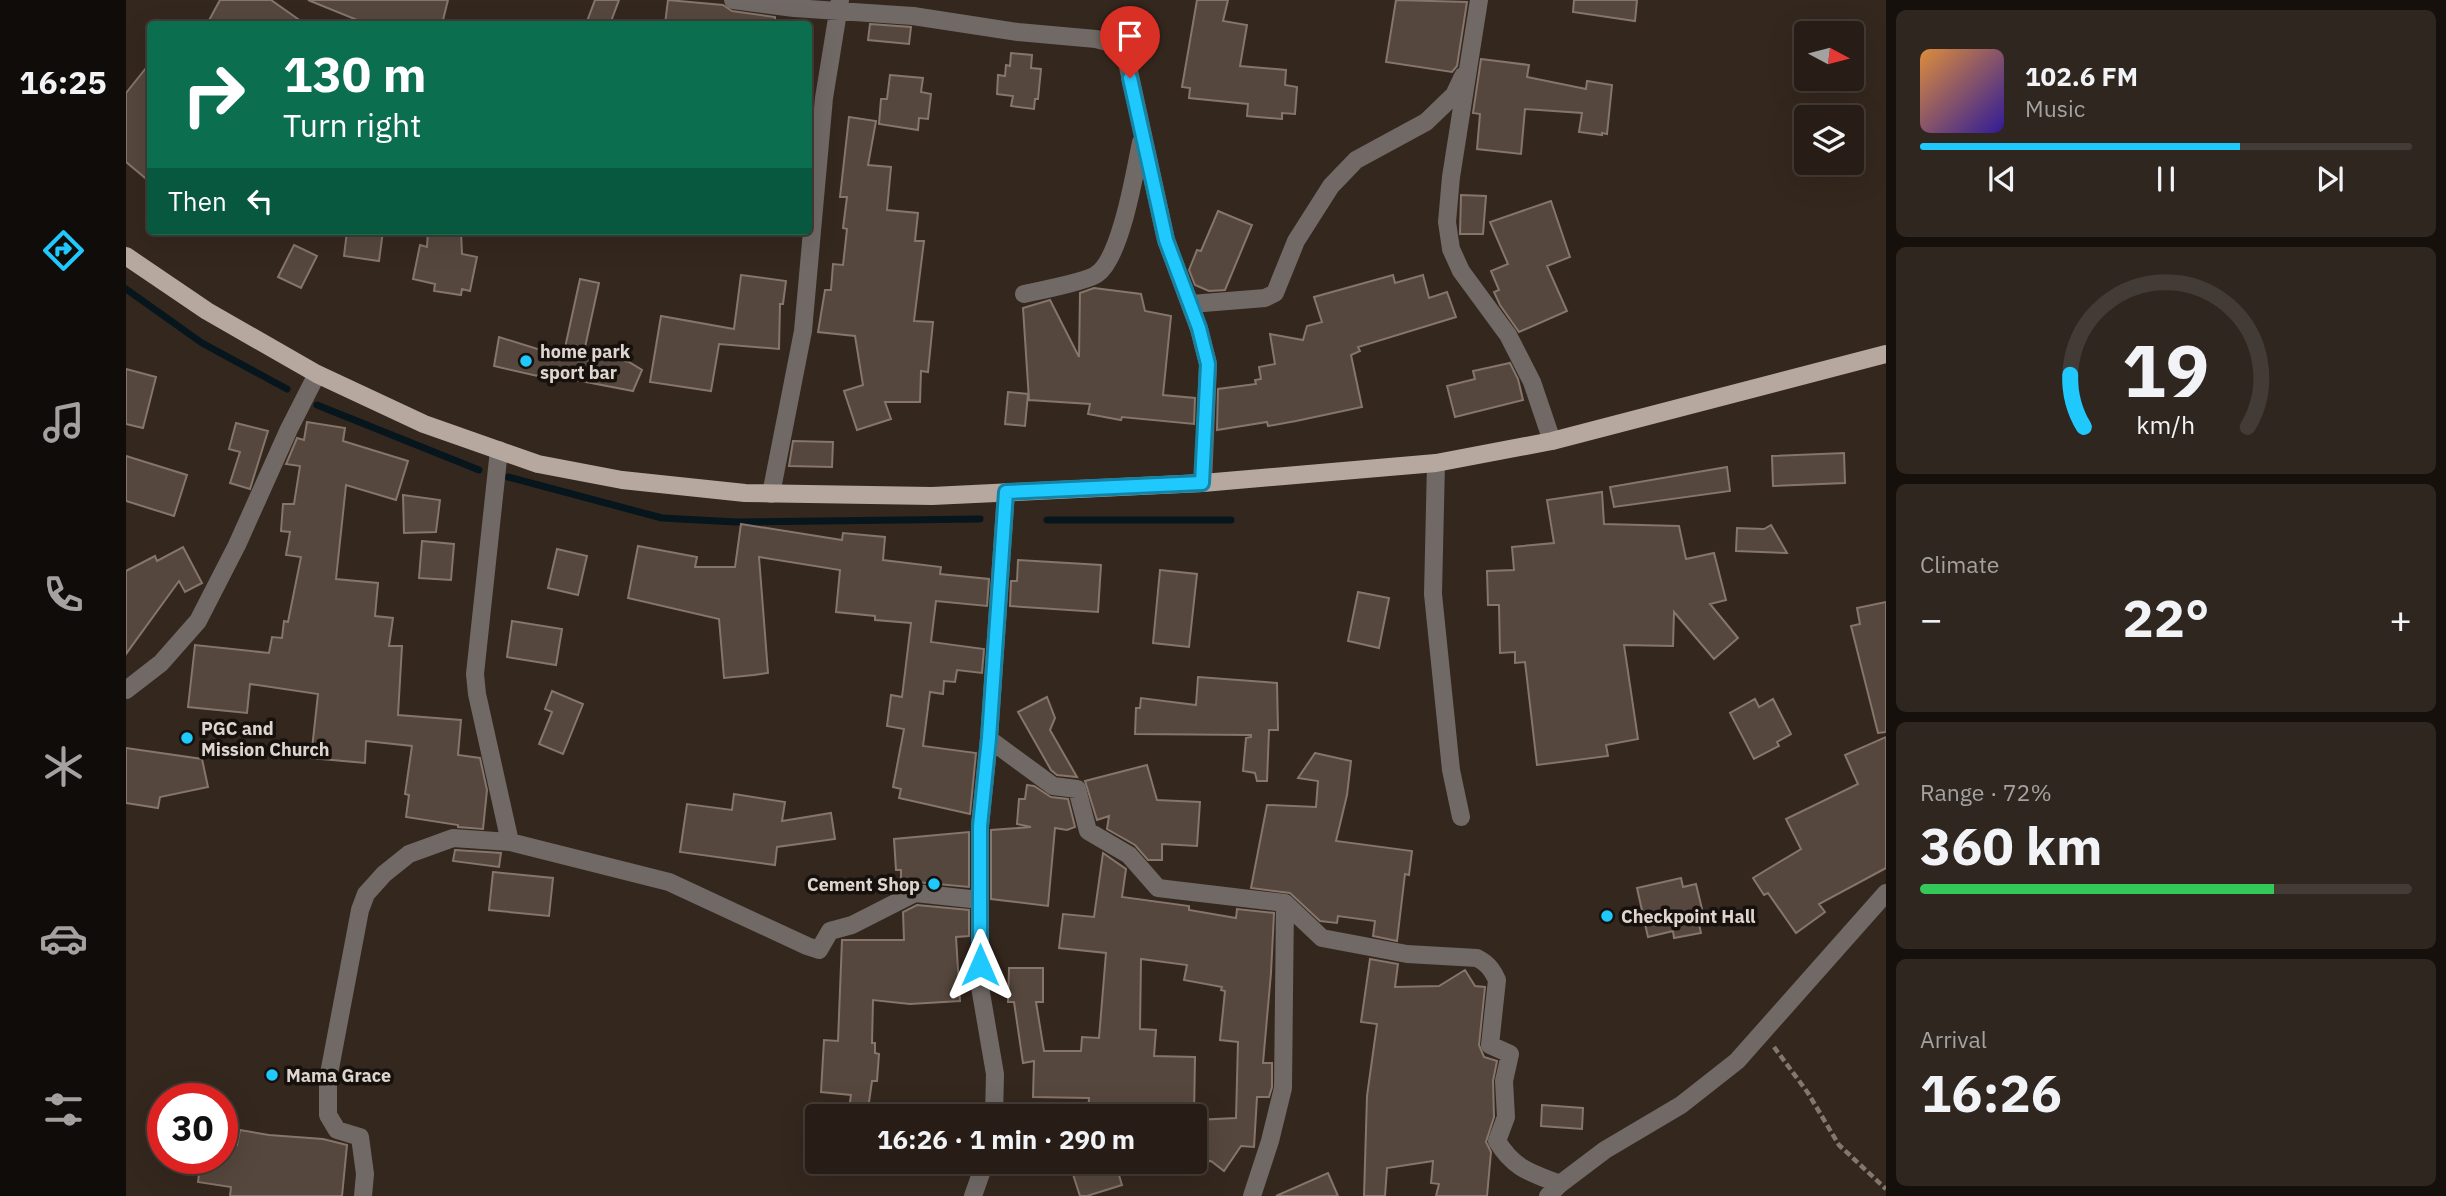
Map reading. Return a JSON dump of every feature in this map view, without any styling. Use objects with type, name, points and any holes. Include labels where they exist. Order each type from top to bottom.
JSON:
[{"type":"main road","points":[[126,256],[207,311],[317,374],[424,424],[538,464],[622,480],[771,494],[932,496],[1202,483],[1436,463],[1552,441],[1886,354]]},
{"type":"street","points":[[733,0],[794,8],[839,5],[1111,43],[1120,49],[1127,62],[1166,240],[1191,304],[1208,364],[1202,483]]},
{"type":"street","points":[[1479,0],[1451,177],[1447,222],[1451,249],[1461,271],[1508,335],[1532,382],[1552,441]]},
{"type":"street","points":[[812,231],[824,98],[839,5]]},
{"type":"street","points":[[1191,304],[1265,298],[1275,293],[1296,241],[1331,186],[1356,160],[1426,122],[1454,95],[1471,60]]},
{"type":"street","points":[[1024,294],[1097,275],[1109,260],[1129,202],[1143,135]]},
{"type":"street","points":[[771,494],[803,331],[812,235]]},
{"type":"street","points":[[126,690],[161,663],[198,621],[237,545],[317,374]]},
{"type":"street","points":[[499,450],[475,674],[477,694],[510,842]]},
{"type":"street","points":[[1436,463],[1433,594],[1451,770],[1461,817]]},
{"type":"street","points":[[995,1104],[995,1074],[980,986],[980,826],[989,738],[1006,492]]},
{"type":"street","points":[[989,738],[1053,786],[1077,789],[1088,831],[1129,855],[1158,888],[1285,903],[1322,938],[1407,954],[1476,958],[1493,971],[1497,980],[1490,1045],[1510,1054],[1504,1081],[1506,1117],[1497,1141],[1507,1158],[1554,1190],[1605,1150],[1681,1105],[1737,1061],[1886,893]]},
{"type":"street","points":[[363,1196],[365,1174],[360,1137],[337,1130],[328,1115],[328,1079],[352,949],[366,894],[384,874],[409,854],[453,838],[510,842],[669,883],[807,947],[819,950],[830,931],[852,925],[915,893],[980,900]]},
{"type":"street","points":[[1252,1196],[1270,1141],[1283,1088],[1285,903]]},
{"type":"street","points":[[973,1196],[981,1174]]},
{"type":"path","points":[[1764,1032],[1808,1093],[1839,1145],[1886,1189]]},
{"type":"building","points":[[220,0],[271,0],[301,21],[209,21]]},
{"type":"building","points":[[308,0],[448,0],[443,21],[360,21]]},
{"type":"building","points":[[595,0],[619,0],[611,21],[587,21]]},
{"type":"building","points":[[668,0],[723,5],[732,11],[775,17],[775,21],[665,21]]},
{"type":"building","points":[[1197,0],[1228,0],[1223,21],[1247,25],[1240,66],[1286,70],[1285,85],[1297,87],[1295,114],[1282,113],[1282,119],[1247,116],[1248,104],[1189,98],[1190,88],[1182,87]]},
{"type":"building","points":[[1396,0],[1467,2],[1457,66],[1452,72],[1386,62]]},
{"type":"building","points":[[1574,0],[1637,0],[1635,21],[1573,12]]},
{"type":"building","points":[[870,24],[911,27],[909,44],[868,40]]},
{"type":"building","points":[[1011,53],[1032,55],[1031,68],[1041,69],[1038,99],[1035,99],[1034,109],[1011,106],[1013,96],[997,94],[998,75],[1005,76],[1006,65],[1010,66]]},
{"type":"building","points":[[1481,59],[1529,65],[1527,77],[1586,89],[1587,81],[1612,85],[1607,134],[1579,132],[1582,113],[1525,109],[1521,154],[1477,149],[1480,114],[1473,113]]},
{"type":"building","points":[[147,67],[147,180],[126,162],[126,93]]},
{"type":"building","points":[[890,75],[923,78],[921,92],[931,94],[928,119],[919,118],[918,130],[879,124],[881,99],[887,99]]},
{"type":"building","points":[[849,117],[876,121],[868,165],[891,167],[887,210],[918,213],[915,241],[924,241],[914,321],[933,322],[928,372],[921,371],[920,402],[885,402],[891,419],[857,430],[844,391],[863,385],[855,336],[818,332],[825,290],[831,290],[833,264],[843,265],[847,229],[843,228],[847,197],[840,197]]},
{"type":"building","points":[[1461,195],[1486,196],[1483,234],[1460,234]]},
{"type":"building","points":[[1551,201],[1570,257],[1547,266],[1567,311],[1519,332],[1494,292],[1499,290],[1491,271],[1508,264],[1490,222]]},
{"type":"building","points":[[1218,211],[1252,225],[1225,290],[1209,291],[1195,285],[1189,270],[1197,250],[1201,251]]},
{"type":"building","points":[[347,235],[382,235],[379,261],[344,256]]},
{"type":"building","points":[[428,235],[461,235],[462,254],[477,257],[470,291],[462,289],[461,295],[434,291],[435,284],[413,279],[420,245],[427,247]]},
{"type":"building","points":[[294,245],[317,256],[301,288],[278,277]]},
{"type":"building","points":[[741,275],[786,281],[783,304],[780,304],[779,349],[719,344],[711,391],[650,382],[661,316],[734,329]]},
{"type":"building","points":[[1393,275],[1395,283],[1423,275],[1429,298],[1447,292],[1456,317],[1358,347],[1360,351],[1351,355],[1362,407],[1268,426],[1267,422],[1217,430],[1218,389],[1256,384],[1255,380],[1261,379],[1259,367],[1275,364],[1270,334],[1303,340],[1307,326],[1322,322],[1314,297]]},
{"type":"building","points":[[580,279],[599,283],[584,352],[629,362],[642,370],[633,391],[555,376],[555,380],[494,366],[499,337],[563,357]]},
{"type":"building","points":[[1094,288],[1141,294],[1145,311],[1171,316],[1163,395],[1195,398],[1194,424],[1122,417],[1121,420],[1088,414],[1090,404],[1029,400],[1023,308],[1050,300],[1079,357],[1080,293]]},
{"type":"building","points":[[1510,363],[1518,379],[1523,400],[1455,417],[1447,386],[1475,379],[1473,371]]},
{"type":"building","points":[[126,369],[156,377],[143,428],[126,424]]},
{"type":"building","points":[[1008,392],[1028,394],[1025,426],[1005,424]]},
{"type":"building","points":[[307,422],[345,428],[343,441],[408,461],[396,500],[346,485],[336,579],[378,583],[375,616],[393,618],[389,646],[402,646],[398,715],[461,720],[458,755],[480,758],[487,790],[483,829],[406,817],[409,795],[405,794],[412,746],[366,741],[365,763],[311,758],[318,694],[250,684],[247,713],[188,707],[195,645],[269,653],[272,637],[282,638],[284,621],[288,622],[301,557],[286,555],[290,532],[281,531],[283,504],[294,504],[300,466],[286,464],[297,438],[304,440]]},
{"type":"building","points":[[236,423],[268,431],[250,489],[230,483],[240,452],[229,449]]},
{"type":"building","points":[[793,441],[833,442],[832,467],[789,466]]},
{"type":"building","points":[[1844,453],[1845,483],[1773,486],[1772,456]]},
{"type":"building","points":[[126,456],[187,475],[174,516],[126,501]]},
{"type":"building","points":[[1727,467],[1730,491],[1614,507],[1610,487]]},
{"type":"building","points":[[1602,492],[1604,524],[1679,526],[1686,559],[1714,553],[1726,600],[1710,604],[1738,638],[1714,659],[1674,612],[1673,646],[1624,645],[1638,739],[1606,745],[1608,756],[1537,765],[1525,662],[1515,663],[1515,652],[1500,653],[1499,605],[1488,605],[1487,571],[1514,570],[1512,547],[1554,543],[1547,500]]},
{"type":"building","points":[[403,495],[440,500],[436,532],[404,533]]},
{"type":"building","points":[[741,524],[842,540],[843,533],[885,537],[883,560],[941,567],[940,574],[989,579],[987,606],[936,601],[931,642],[984,649],[982,673],[957,670],[955,682],[944,681],[943,694],[930,692],[923,746],[976,753],[970,814],[899,798],[901,789],[893,787],[904,729],[887,726],[891,695],[902,697],[911,623],[875,620],[875,616],[836,612],[840,570],[759,557],[768,673],[754,675],[724,678],[719,619],[628,598],[638,546],[697,557],[695,567],[735,567]]},
{"type":"building","points":[[1771,525],[1787,553],[1736,551],[1737,528],[1764,529]]},
{"type":"building","points":[[422,541],[454,544],[451,580],[419,578]]},
{"type":"building","points":[[183,547],[202,583],[185,592],[179,581],[126,654],[126,571],[155,556],[157,561]]},
{"type":"building","points":[[557,549],[587,556],[578,595],[548,588]]},
{"type":"building","points":[[1018,560],[1101,565],[1098,612],[1010,606],[1011,581],[1017,581]]},
{"type":"building","points":[[1160,570],[1197,574],[1189,647],[1153,643]]},
{"type":"building","points":[[1358,592],[1389,598],[1379,648],[1348,641]]},
{"type":"building","points":[[1886,602],[1886,732],[1878,733],[1851,626],[1860,624],[1857,608]]},
{"type":"building","points":[[512,621],[562,629],[556,665],[507,657]]},
{"type":"building","points":[[1198,677],[1277,683],[1278,730],[1269,730],[1267,781],[1257,781],[1255,773],[1243,771],[1246,738],[1251,735],[1135,734],[1136,708],[1140,708],[1141,698],[1196,705]]},
{"type":"building","points":[[552,691],[583,704],[563,754],[539,744],[552,712],[545,709]]},
{"type":"building","points":[[1047,697],[1055,718],[1050,730],[1077,777],[1057,775],[1051,770],[1018,712]]},
{"type":"building","points":[[1755,699],[1759,707],[1773,699],[1791,734],[1777,742],[1779,746],[1754,759],[1730,713]]},
{"type":"building","points":[[1886,737],[1886,868],[1819,904],[1825,912],[1796,933],[1768,893],[1764,895],[1753,878],[1801,849],[1786,819],[1858,784],[1845,755]]},
{"type":"building","points":[[126,748],[202,759],[208,787],[160,797],[158,808],[126,803]]},
{"type":"building","points":[[1315,753],[1351,761],[1347,795],[1336,841],[1412,851],[1409,875],[1405,874],[1397,941],[1373,936],[1375,921],[1338,916],[1337,923],[1320,921],[1290,893],[1251,888],[1267,805],[1316,807],[1318,781],[1298,778]]},
{"type":"building","points":[[1147,765],[1157,800],[1200,802],[1197,846],[1162,844],[1162,860],[1148,860],[1135,845],[1107,829],[1109,816],[1097,820],[1085,781]]},
{"type":"building","points":[[1027,785],[1034,786],[1051,797],[1068,799],[1075,827],[1067,830],[1055,828],[1048,906],[991,899],[991,830],[1031,827],[1017,824],[1019,799],[1025,799]]},
{"type":"building","points":[[734,794],[785,802],[782,821],[831,813],[835,839],[777,847],[775,865],[680,852],[687,804],[732,810]]},
{"type":"building","points":[[969,832],[969,887],[916,882],[901,887],[901,870],[896,870],[894,839]]},
{"type":"building","points":[[455,850],[501,853],[499,867],[453,861]]},
{"type":"building","points":[[1103,853],[1126,869],[1122,897],[1189,906],[1189,910],[1236,918],[1237,909],[1274,913],[1263,1063],[1272,1063],[1272,1087],[1269,1097],[1257,1097],[1254,1147],[1241,1146],[1224,1171],[1211,1161],[1207,1161],[1207,1119],[1236,1118],[1238,1042],[1220,1040],[1225,991],[1221,990],[1222,987],[1184,980],[1187,965],[1141,959],[1140,1029],[1156,1030],[1154,1056],[1195,1057],[1194,1104],[1089,1104],[1089,1098],[1033,1097],[1034,1061],[1023,1063],[1014,1002],[1008,1002],[1009,968],[1043,968],[1043,1002],[1036,1002],[1044,1051],[1081,1051],[1082,1037],[1099,1038],[1106,953],[1059,948],[1063,914],[1094,917]]},
{"type":"building","points":[[493,872],[553,878],[549,916],[489,910]]},
{"type":"building","points":[[1681,878],[1683,887],[1696,884],[1703,913],[1697,915],[1701,933],[1674,938],[1673,931],[1648,937],[1637,888]]},
{"type":"building","points":[[917,905],[969,910],[969,936],[956,937],[960,1001],[910,1004],[873,1000],[872,1043],[875,1043],[875,1053],[879,1054],[877,1081],[872,1081],[869,1104],[850,1104],[851,1095],[821,1092],[824,1040],[838,1041],[842,940],[904,940],[903,912]]},
{"type":"building","points":[[1370,959],[1398,964],[1395,987],[1439,986],[1465,970],[1475,986],[1485,987],[1479,1045],[1484,1057],[1497,1061],[1493,1081],[1494,1117],[1486,1142],[1491,1152],[1487,1196],[1436,1196],[1439,1184],[1431,1183],[1433,1161],[1387,1168],[1385,1196],[1364,1196],[1367,1096],[1377,1024],[1361,1022]]},
{"type":"building","points":[[1542,1105],[1583,1108],[1582,1129],[1541,1126]]},
{"type":"building","points":[[240,1130],[323,1139],[347,1145],[342,1196],[230,1196],[231,1187],[198,1182],[199,1174],[238,1174]]},
{"type":"building","points":[[1328,1173],[1338,1196],[1276,1196]]},
{"type":"building","points":[[1073,1174],[1119,1174],[1122,1185],[1080,1196]]},
{"type":"waterway","points":[[126,289],[202,343],[287,389]]},
{"type":"waterway","points":[[317,405],[479,470]]},
{"type":"waterway","points":[[508,477],[662,518],[736,522],[980,519]]},
{"type":"waterway","points":[[1047,520],[1231,520]]},
{"type":"place","name":"home park sport bar","points":[[526,361]]},
{"type":"place","name":"PGC and Mission Church","points":[[187,738]]},
{"type":"place","name":"Cement Shop","points":[[934,884]]},
{"type":"place","name":"Checkpoint Hall","points":[[1607,916]]},
{"type":"place","name":"Mama Grace","points":[[272,1075]]},
{"type":"route","points":[[980,965],[980,826],[989,738],[1006,492],[1202,483],[1208,364],[1199,328],[1166,240],[1130,78]]}]
